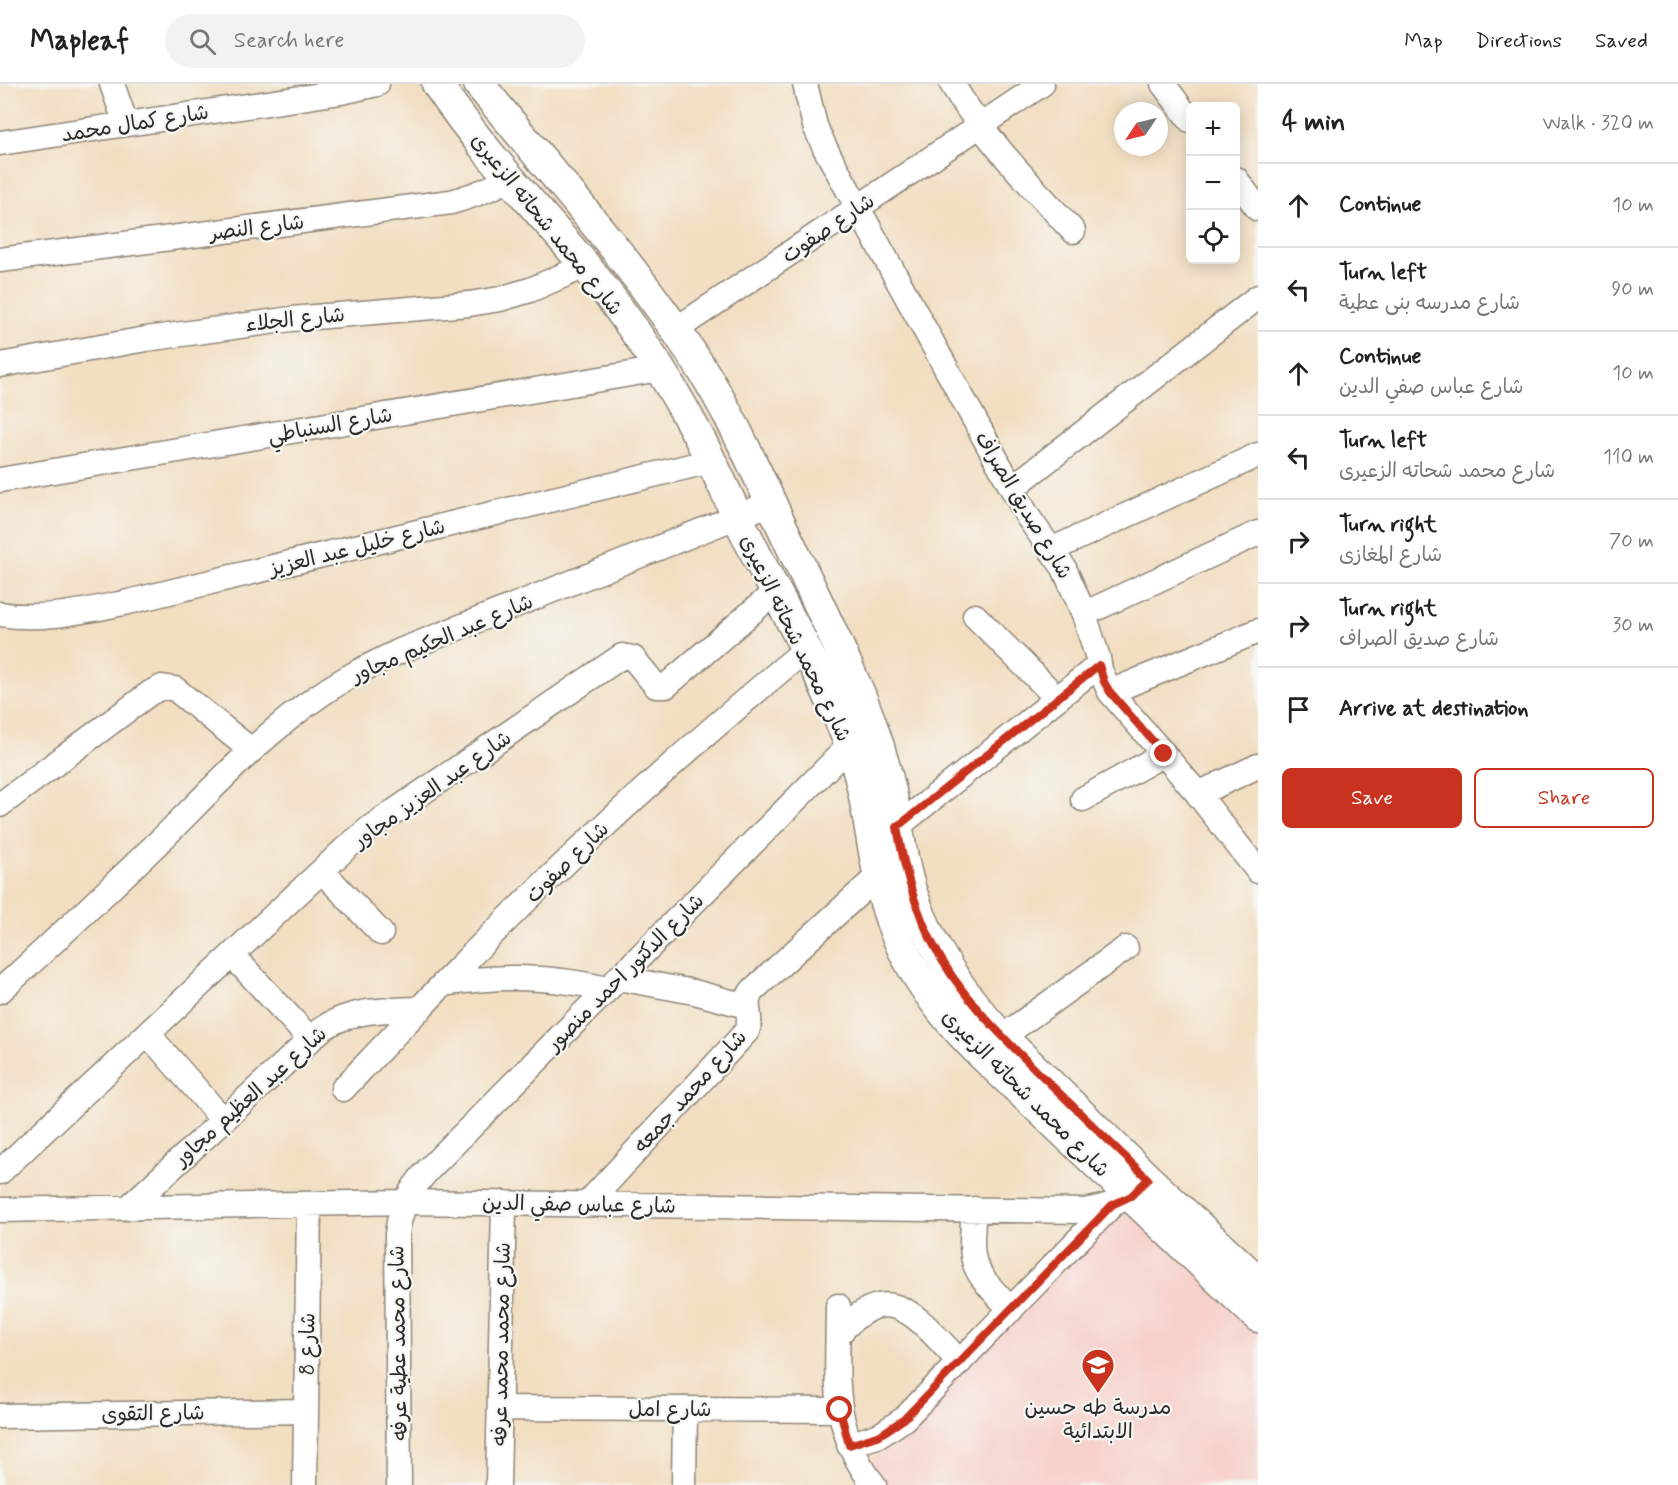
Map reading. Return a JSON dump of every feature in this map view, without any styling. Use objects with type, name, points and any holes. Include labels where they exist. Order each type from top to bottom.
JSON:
[{"type":"street","points":[[112,84],[126,124]]},
{"type":"street","name":"شارع كمال محمد","points":[[0,143],[341,92],[377,84]]},
{"type":"street","name":"شارع محمد شحاته الزعيرى","points":[[437,84],[466,125],[612,300],[660,369],[711,461],[736,517],[837,712],[850,745],[868,809],[887,909],[899,942],[915,974],[934,1003],[981,1054],[1130,1193],[1250,1279],[1258,1317]]},
{"type":"street","name":"شارع محمد شحاته الزعيرى","points":[[479,84],[616,251],[675,330],[719,397],[755,467],[848,667],[875,732],[885,765],[911,891],[933,945],[964,994],[1130,1193]]},
{"type":"street","name":"شارع صديق الصراف","points":[[805,84],[815,126],[858,208],[1028,517],[1065,568],[1084,614],[1104,682],[1110,692],[1198,794],[1258,871]]},
{"type":"street","points":[[952,84],[996,147],[1074,231]]},
{"type":"street","name":"شارع صفوت","points":[[675,330],[1042,84]]},
{"type":"street","points":[[1163,84],[1186,114]]},
{"type":"street","name":"شارع النصر","points":[[0,260],[451,202],[485,191],[510,178]]},
{"type":"street","points":[[1240,184],[1258,209]]},
{"type":"street","name":"شارع الجلاء","points":[[0,364],[166,336],[291,319],[469,304],[500,299],[530,290],[585,266]]},
{"type":"street","points":[[1012,488],[1258,297]]},
{"type":"street","name":"شارع السنباطي","points":[[0,480],[660,369]]},
{"type":"street","points":[[1052,550],[1258,455]]},
{"type":"street","name":"شارع خليل عبد العزيز","points":[[0,614],[46,615],[85,611],[124,603],[711,461]]},
{"type":"street","name":"شارع عبد الحكيم مجاور","points":[[0,991],[95,904],[252,750],[321,694],[400,651],[771,503]]},
{"type":"street","points":[[1084,614],[1258,533]]},
{"type":"street","name":"شارع عبد العزيز مجاور","points":[[0,1172],[370,828],[618,659],[627,656],[633,658],[656,686],[666,686],[775,592]]},
{"type":"street","points":[[975,616],[1057,698]]},
{"type":"street","points":[[1110,692],[1258,631]]},
{"type":"street","name":"شارع صفوت","points":[[343,1089],[525,901],[617,813],[805,650]]},
{"type":"street","points":[[897,827],[1099,665]]},
{"type":"street","points":[[0,805],[150,693],[162,687],[176,689],[252,750]]},
{"type":"street","name":"شارع الدكتور احمد منصور","points":[[404,1202],[428,1170],[850,745]]},
{"type":"street","points":[[1083,799],[1164,754]]},
{"type":"street","points":[[1198,794],[1258,766]]},
{"type":"street","points":[[322,871],[381,933]]},
{"type":"street","name":"شارع محمد جمعه","points":[[587,1204],[744,1035],[750,1021],[746,1006],[753,990],[879,875]]},
{"type":"street","points":[[1002,1037],[1126,948]]},
{"type":"street","points":[[232,955],[310,1039]]},
{"type":"street","points":[[443,984],[476,979],[520,977],[613,983],[703,994],[746,1006]]},
{"type":"street","name":"شارع عبد العظيم مجاور","points":[[128,1208],[310,1039],[336,1019],[351,1014],[420,1009]]},
{"type":"street","points":[[148,1034],[223,1120]]},
{"type":"street","points":[[849,1445],[880,1435],[904,1419],[1130,1193]]},
{"type":"street","name":"شارع عباس صفي الدين","points":[[0,1210],[404,1202],[1084,1211],[1130,1193]]},
{"type":"street","name":"شارع محمد عطية عرفه","points":[[399,1485],[397,1234],[404,1202]]},
{"type":"street","name":"شارع محمد محمد عرفه","points":[[498,1485],[504,1203]]},
{"type":"street","name":"شارع 8","points":[[305,1485],[309,1204]]},
{"type":"street","points":[[974,1209],[971,1243],[974,1264],[986,1283],[1011,1310]]},
{"type":"street","points":[[838,1335],[849,1321],[864,1312],[880,1306],[893,1305],[915,1316],[960,1362]]},
{"type":"street","points":[[837,1306],[840,1410],[849,1445],[860,1468],[873,1485]]},
{"type":"street","name":"شارع امل","points":[[500,1408],[840,1410]]},
{"type":"street","points":[[684,1485],[685,1409]]},
{"type":"street","name":"شارع التقوى","points":[[0,1416],[306,1411]]},
{"type":"shaded area","name":"مدرسة طه حسين الابتدائية","points":[[1131,1201],[1258,1322],[1258,1485],[884,1485],[866,1467]]},
{"type":"place","name":"مدرسة طه حسين الابتدائية","points":[[1098,1394]]},
{"type":"route","points":[[840,1410],[849,1445],[880,1435],[892,1428],[904,1419],[1112,1205],[1131,1196],[1148,1179],[1002,1037],[964,994],[933,945],[921,918],[903,863],[897,827],[1099,665],[1110,692],[1164,754]]}]
